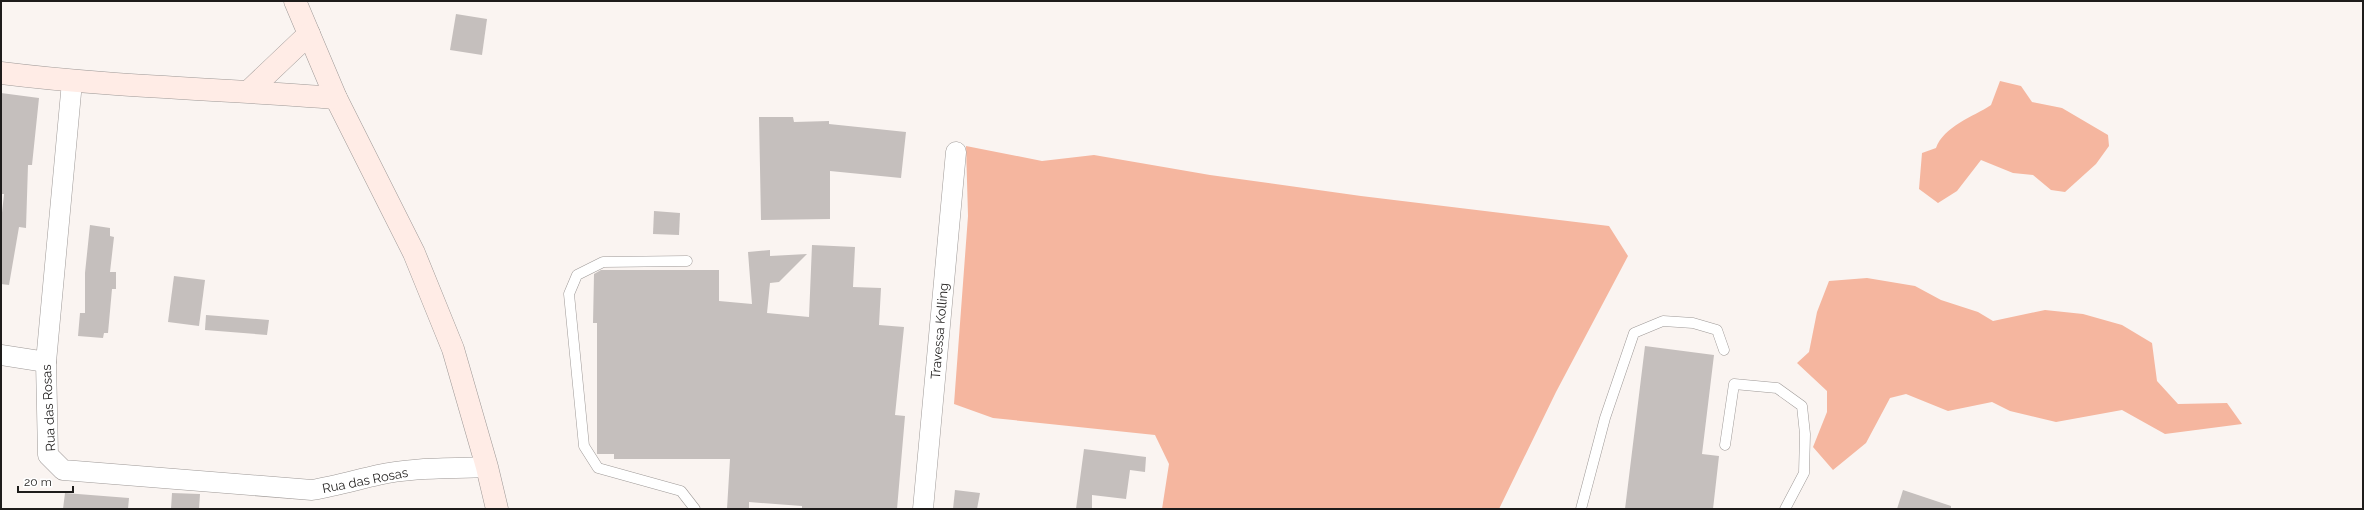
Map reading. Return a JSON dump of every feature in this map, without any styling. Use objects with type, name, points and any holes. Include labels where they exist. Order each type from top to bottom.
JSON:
[{"type":"main road","points":[[295,1],[336,98],[423,275],[453,349],[488,467],[497,509]]},
{"type":"main road","points":[[249,91],[309,34]]},
{"type":"main road","points":[[1,73],[72,82],[249,91],[336,98]]},
{"type":"street","name":"Rua das Rosas","points":[[72,82],[46,362],[48,455],[63,470],[312,490],[341,485],[378,475],[405,471],[488,467]]},
{"type":"street","name":"Travessa Kolling","points":[[923,509],[956,152]]},
{"type":"street","points":[[1,356],[46,362]]},
{"type":"lane","points":[[687,261],[603,262],[577,275],[569,294],[584,446],[591,459],[598,468],[681,491],[695,509]]},
{"type":"lane","points":[[1581,509],[1605,418],[1634,333],[1663,321],[1693,323],[1717,330],[1724,350]]},
{"type":"lane","points":[[1725,445],[1734,384],[1777,388],[1802,406],[1805,434],[1804,473],[1785,509]]},
{"type":"shaded area","points":[[2000,81],[2021,86],[2032,102],[2062,108],[2108,135],[2109,146],[2096,164],[2065,192],[2051,190],[2033,175],[2013,173],[1981,160],[1957,191],[1938,203],[1919,189],[1922,153],[1936,148],[1940,140],[1952,128],[1991,105]]},
{"type":"shaded area","points":[[966,146],[1042,161],[1094,155],[1210,175],[1361,196],[1609,226],[1628,256],[1556,392],[1499,509],[1162,509],[1169,464],[1155,435],[993,418],[954,404],[968,216]]},
{"type":"shaded area","points":[[1867,278],[1915,286],[1941,300],[1978,312],[1993,321],[2045,310],[2083,314],[2122,325],[2152,343],[2157,381],[2178,404],[2227,403],[2242,424],[2165,434],[2122,410],[2056,422],[2010,411],[1992,402],[1948,411],[1906,394],[1890,398],[1866,443],[1833,470],[1813,447],[1827,412],[1827,391],[1797,363],[1809,352],[1817,312],[1829,281]]},
{"type":"building","points":[[456,14],[487,19],[482,55],[450,50]]},
{"type":"building","points":[[1,93],[39,98],[32,165],[28,165],[26,228],[19,227],[9,285],[1,284],[1,222],[4,194],[1,194]]},
{"type":"building","points":[[759,117],[793,117],[794,122],[829,121],[829,124],[906,132],[901,178],[830,171],[830,219],[761,220]]},
{"type":"building","points":[[654,211],[680,213],[679,235],[653,234]]},
{"type":"building","points":[[90,225],[110,228],[110,236],[114,237],[110,272],[116,272],[116,289],[112,289],[108,333],[104,333],[103,338],[78,336],[80,313],[85,313],[85,273]]},
{"type":"building","points":[[812,245],[855,247],[853,287],[881,288],[879,325],[904,327],[895,415],[905,416],[897,509],[802,509],[802,506],[749,502],[749,509],[727,509],[730,459],[614,459],[614,454],[597,454],[597,323],[593,323],[594,274],[601,270],[719,270],[719,301],[752,304],[748,252],[770,250],[770,256],[807,254],[779,282],[770,283],[767,313],[809,317]]},
{"type":"building","points":[[174,276],[205,280],[199,326],[168,322]]},
{"type":"building","points":[[206,315],[269,320],[267,335],[205,330]]},
{"type":"building","points":[[1645,346],[1714,355],[1702,454],[1719,456],[1713,509],[1625,509]]},
{"type":"building","points":[[1084,449],[1146,457],[1145,472],[1130,470],[1126,499],[1092,495],[1092,509],[1076,509]]},
{"type":"building","points":[[955,490],[980,493],[977,509],[953,509]]},
{"type":"building","points":[[1903,490],[1951,506],[1951,509],[1897,509]]},
{"type":"building","points":[[65,493],[129,498],[128,509],[63,509]]},
{"type":"building","points":[[172,493],[200,494],[199,509],[171,509]]}]
